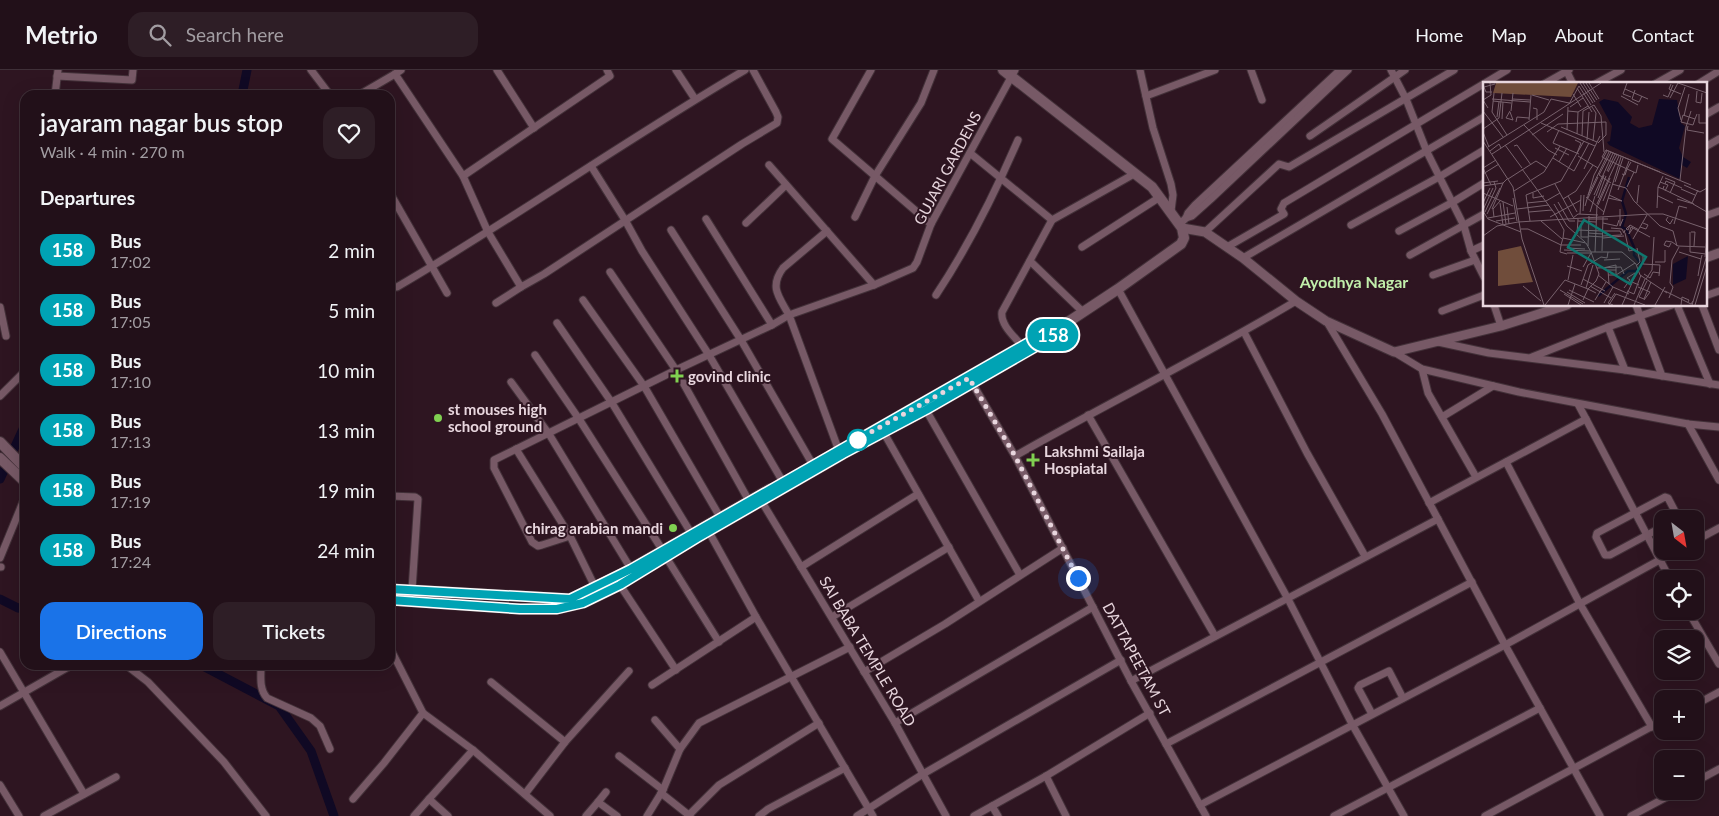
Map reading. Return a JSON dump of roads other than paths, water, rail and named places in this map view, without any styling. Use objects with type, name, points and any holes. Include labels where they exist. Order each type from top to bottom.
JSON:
[{"type":"main road","points":[[395,589],[570,599],[709,532],[765,497],[926,410],[1022,346],[1048,331],[1053,332],[1181,244],[1184,238],[1183,223],[1170,211],[1152,187],[1010,72]]},
{"type":"main road","points":[[395,600],[520,609],[557,609],[583,603],[620,585],[692,533],[749,501],[765,497],[783,482],[813,465],[1053,337],[1053,332]]},
{"type":"main road","points":[[0,442],[20,462]]},
{"type":"main road","points":[[0,458],[20,477]]},
{"type":"street","points":[[55,90],[58,73],[132,80],[132,70]]},
{"type":"street","points":[[311,70],[326,90]]},
{"type":"street","points":[[497,70],[534,128]]},
{"type":"street","points":[[463,176],[610,76],[607,70]]},
{"type":"street","points":[[676,70],[695,99]]},
{"type":"street","points":[[395,287],[488,232],[695,99],[745,70]]},
{"type":"street","points":[[496,303],[777,123],[778,117],[776,112],[753,70]]},
{"type":"street","points":[[871,70],[832,139],[932,224]]},
{"type":"street","points":[[855,217],[875,176],[921,103],[934,70]]},
{"type":"street","points":[[1140,70],[1154,128],[1171,184],[1173,195],[1170,211]]},
{"type":"street","points":[[1146,96],[1215,70]]},
{"type":"street","points":[[1251,70],[1262,100]]},
{"type":"street","points":[[1183,223],[1348,70]]},
{"type":"street","points":[[1310,136],[1393,73],[1405,70]]},
{"type":"street","points":[[1205,232],[1278,164],[1290,167],[1454,70]]},
{"type":"street","points":[[1487,82],[1507,70]]},
{"type":"street","points":[[1547,82],[1567,70],[1572,82]]},
{"type":"street","points":[[1599,82],[1621,70]]},
{"type":"street","points":[[1659,82],[1680,70]]},
{"type":"street","points":[[367,90],[398,71],[463,176],[488,232],[521,287]]},
{"type":"street","points":[[1701,82],[1719,71]]},
{"type":"street","name":"GUJARI GARDENS","points":[[570,536],[542,546],[532,542],[494,468],[493,464],[496,458],[549,434],[789,315],[874,285],[913,268],[932,224],[1010,72]]},
{"type":"street","points":[[1183,223],[1195,205],[1336,72]]},
{"type":"street","points":[[1393,73],[1406,99],[1427,152],[1464,226],[1471,251],[1483,274]]},
{"type":"street","points":[[1227,247],[1284,214],[1281,208],[1284,203],[1483,84]]},
{"type":"street","points":[[1706,115],[1719,107]]},
{"type":"street","points":[[1243,258],[1483,118]]},
{"type":"street","points":[[1706,146],[1719,139]]},
{"type":"street","points":[[936,295],[953,270],[1001,179],[1018,140]]},
{"type":"street","points":[[1351,225],[1483,151]]},
{"type":"street","points":[[970,153],[1052,220]]},
{"type":"street","points":[[769,165],[874,285]]},
{"type":"street","points":[[591,166],[709,355],[783,482]]},
{"type":"street","points":[[1022,346],[1004,324],[1002,312],[1052,220],[1134,174]]},
{"type":"street","points":[[746,223],[786,184]]},
{"type":"street","points":[[1399,231],[1483,184]]},
{"type":"street","points":[[1082,247],[1160,197]]},
{"type":"street","points":[[395,202],[447,293]]},
{"type":"street","points":[[1706,216],[1719,211]]},
{"type":"street","points":[[1410,255],[1483,215]]},
{"type":"street","points":[[706,219],[772,325]]},
{"type":"street","points":[[1183,223],[1205,232],[1243,258],[1296,302],[1326,320],[1394,352],[1422,369],[1578,404],[1688,424],[1719,427]]},
{"type":"street","points":[[671,230],[740,340],[813,465]]},
{"type":"street","points":[[827,231],[783,268],[778,276],[775,287],[789,315],[839,451]]},
{"type":"street","points":[[1471,251],[1483,245]]},
{"type":"street","points":[[1706,258],[1719,252]]},
{"type":"street","points":[[1433,275],[1475,260]]},
{"type":"street","points":[[1030,261],[1083,312]]},
{"type":"street","points":[[610,272],[676,370],[749,501]]},
{"type":"street","points":[[1118,289],[1288,599],[1352,724],[1404,816]]},
{"type":"street","points":[[1706,296],[1719,291]]},
{"type":"street","points":[[1442,310],[1483,295]]},
{"type":"street","points":[[583,300],[644,386],[720,517]]},
{"type":"street","points":[[1015,456],[1296,302]]},
{"type":"street","points":[[1494,306],[1501,326]]},
{"type":"street","points":[[1394,352],[1501,326],[1564,306]]},
{"type":"street","points":[[1636,306],[1662,376]]},
{"type":"street","points":[[1529,358],[1608,327],[1669,306]]},
{"type":"street","points":[[1676,306],[1710,384]]},
{"type":"street","points":[[1702,306],[1719,350]]},
{"type":"street","points":[[0,307],[6,336]]},
{"type":"street","points":[[1326,320],[1382,414],[1505,645],[1600,816]]},
{"type":"street","points":[[557,322],[612,403],[692,533]]},
{"type":"street","points":[[1608,327],[1625,370]]},
{"type":"street","points":[[1244,332],[1307,453],[1365,556]]},
{"type":"street","points":[[1435,342],[1489,352],[1719,385]]},
{"type":"street","points":[[535,355],[579,419],[719,642]]},
{"type":"street","points":[[1422,369],[1428,393],[1476,477]]},
{"type":"street","points":[[0,396],[20,376]]},
{"type":"street","name":"DATTAPEETAM ST","points":[[970,381],[1015,456],[1131,681],[1206,816]]},
{"type":"street","points":[[511,382],[549,434],[631,569]]},
{"type":"street","points":[[1442,416],[1494,386]]},
{"type":"street","points":[[1578,404],[1654,550]]},
{"type":"street","points":[[926,410],[1020,575]]},
{"type":"street","points":[[1088,415],[1215,636]]},
{"type":"street","points":[[1429,503],[1586,419]]},
{"type":"street","points":[[1688,424],[1719,480]]},
{"type":"street","points":[[884,433],[979,601]]},
{"type":"street","points":[[516,449],[570,536],[595,588]]},
{"type":"street","points":[[1485,816],[1652,727],[1580,604],[1506,462]]},
{"type":"street","points":[[802,567],[918,494]]},
{"type":"street","points":[[395,496],[415,497],[418,499],[412,590]]},
{"type":"street","name":"SAI BABA TEMPLE ROAD","points":[[765,497],[802,567],[895,723],[946,816]]},
{"type":"street","points":[[1654,531],[1610,555],[1606,555],[1596,537],[1597,533],[1665,497],[1668,498],[1674,510]]},
{"type":"street","points":[[0,558],[20,509]]},
{"type":"street","points":[[1131,681],[1438,519]]},
{"type":"street","points":[[1704,536],[1719,528]]},
{"type":"street","points":[[709,532],[756,617],[873,816]]},
{"type":"street","points":[[832,617],[949,547]]},
{"type":"street","points":[[864,672],[945,624],[1063,548]]},
{"type":"street","points":[[1200,805],[1372,713],[1505,645],[1659,560],[1665,570]]},
{"type":"street","points":[[1166,744],[1472,582]]},
{"type":"street","points":[[620,585],[676,670]]},
{"type":"street","points":[[895,723],[1093,607]]},
{"type":"street","points":[[652,685],[756,617]]},
{"type":"street","points":[[1693,620],[1719,664]]},
{"type":"street","points":[[647,816],[662,792],[680,749],[699,723],[850,647]]},
{"type":"street","points":[[0,652],[84,794]]},
{"type":"street","points":[[395,658],[423,713],[473,750],[550,816]]},
{"type":"street","points":[[857,816],[923,774],[1121,660]]},
{"type":"street","points":[[0,706],[63,670]]},
{"type":"street","points":[[132,670],[148,682],[224,762],[266,816]]},
{"type":"street","points":[[261,670],[263,693],[267,698],[312,718],[320,726],[330,749]]},
{"type":"street","points":[[525,794],[565,742],[629,671]]},
{"type":"street","points":[[1372,713],[1358,688],[1360,685],[1389,671],[1403,697]]},
{"type":"street","points":[[491,682],[565,742]]},
{"type":"street","points":[[1704,700],[1719,692]]},
{"type":"street","points":[[1334,816],[1540,708]]},
{"type":"street","points":[[353,800],[423,713]]},
{"type":"street","points":[[974,816],[1046,776],[1150,713]]},
{"type":"street","points":[[655,720],[680,749]]},
{"type":"street","points":[[619,756],[689,816],[719,785],[819,724]]},
{"type":"street","points":[[414,816],[473,750]]},
{"type":"street","points":[[759,816],[768,809],[845,768]]},
{"type":"street","points":[[1704,777],[1719,769]]},
{"type":"street","points":[[1046,776],[1066,816]]},
{"type":"street","points":[[47,815],[116,777]]},
{"type":"street","points":[[0,785],[19,816]]},
{"type":"street","points":[[586,816],[606,792]]},
{"type":"street","points":[[428,799],[448,816]]},
{"type":"street","points":[[1631,816],[1661,800]]},
{"type":"street","points":[[598,802],[617,816]]},
{"type":"street","points":[[992,806],[998,816]]},
{"type":"waterway","points":[[243,90],[247,70]]},
{"type":"waterway","points":[[0,479],[20,436]]},
{"type":"waterway","points":[[0,599],[20,608]]},
{"type":"waterway","points":[[211,670],[279,706],[311,751],[334,816]]},
{"type":"place","name":"govind clinic","points":[[677,376]]},
{"type":"place","name":"st mouses high school ground","points":[[438,418]]},
{"type":"place","name":"Lakshmi Sailaja Hospiatal","points":[[1033,460]]},
{"type":"place","name":"chirag arabian mandi","points":[[673,528]]},
{"type":"district","name":"Ayodhya Nagar","points":[[1354,281]]}]
